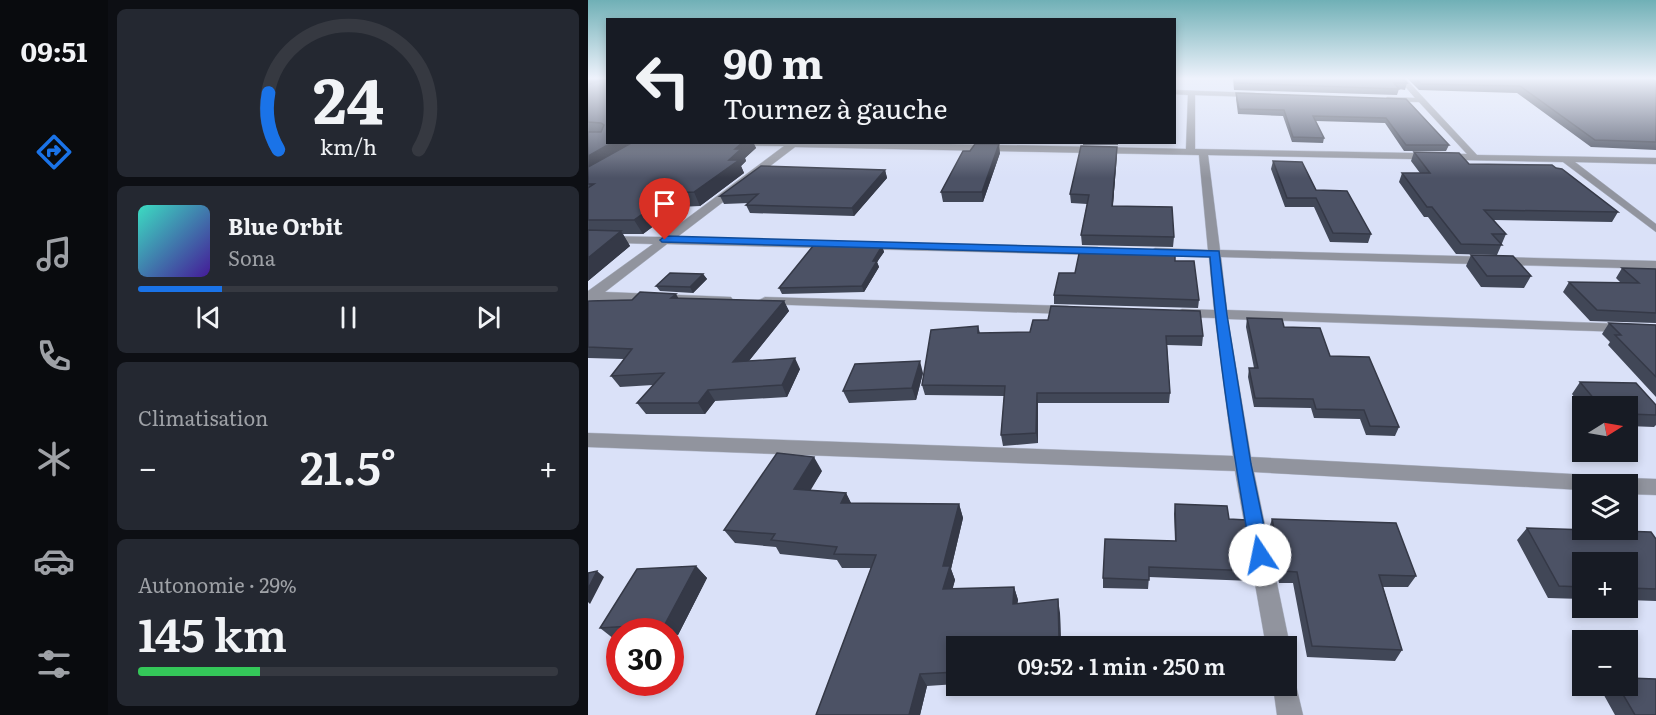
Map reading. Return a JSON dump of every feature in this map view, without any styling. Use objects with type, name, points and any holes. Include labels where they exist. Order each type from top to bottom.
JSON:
[{"type":"street","points":[[1190,111],[1215,254],[1221,315],[1243,464],[1276,636]]},
{"type":"street","points":[[1432,111],[1474,157]]},
{"type":"street","points":[[590,297],[793,144],[1656,161]]},
{"type":"street","points":[[1565,159],[1656,229]]},
{"type":"street","points":[[588,239],[1108,251]]},
{"type":"street","points":[[1144,252],[1656,265]]},
{"type":"street","points":[[590,297],[1078,310]]},
{"type":"street","points":[[1173,313],[1656,329]]},
{"type":"street","points":[[588,440],[1243,464],[1572,482]]},
{"type":"street","points":[[1638,486],[1656,487]]},
{"type":"street","points":[[1287,696],[1290,715]]},
{"type":"building","points":[[588,111],[606,111],[606,144],[609,144],[588,156],[588,132],[601,132],[604,125],[588,122]]},
{"type":"building","points":[[1284,111],[1418,111],[1449,145],[1406,145],[1386,118],[1313,116],[1324,138],[1293,137]]},
{"type":"building","points":[[1555,111],[1656,111],[1656,142],[1595,140]]},
{"type":"building","points":[[629,144],[741,144],[735,149],[741,149],[729,160],[739,160],[694,192],[672,193],[634,220],[588,220],[588,188],[594,184],[588,184],[588,167]]},
{"type":"building","points":[[975,144],[999,144],[982,192],[941,192],[963,151],[970,151]]},
{"type":"building","points":[[1081,146],[1117,147],[1112,206],[1172,207],[1174,237],[1081,235],[1089,195],[1070,194]]},
{"type":"building","points":[[1414,152],[1459,153],[1469,164],[1552,165],[1562,169],[1618,212],[1484,210],[1506,234],[1492,234],[1502,245],[1461,244],[1432,207],[1427,207],[1402,173],[1430,173]]},
{"type":"building","points":[[1273,161],[1302,162],[1316,190],[1347,191],[1371,234],[1333,233],[1316,198],[1287,198]]},
{"type":"building","points":[[761,166],[885,170],[852,208],[746,205],[758,194],[720,196]]},
{"type":"building","points":[[588,230],[621,231],[588,258]]},
{"type":"building","points":[[813,246],[882,246],[873,261],[877,261],[862,286],[779,288]]},
{"type":"building","points":[[1080,249],[1175,251],[1175,261],[1194,261],[1199,300],[1054,295],[1059,273],[1075,273]]},
{"type":"building","points":[[1471,255],[1513,256],[1531,276],[1487,276]]},
{"type":"building","points":[[1622,268],[1656,269],[1656,313],[1597,310],[1569,282],[1639,283]]},
{"type":"building","points":[[670,273],[703,274],[690,287],[656,286]]},
{"type":"building","points":[[640,292],[676,294],[671,298],[784,301],[733,362],[795,358],[782,385],[708,390],[698,403],[637,403],[664,373],[611,376],[632,349],[588,347],[588,301],[632,300]]},
{"type":"building","points":[[1051,306],[1200,311],[1203,336],[1166,336],[1170,393],[1037,393],[1036,433],[1001,435],[1005,386],[922,385],[931,330],[978,326],[978,333],[1030,332],[1033,320],[1048,320]]},
{"type":"building","points":[[1247,318],[1282,319],[1284,327],[1320,328],[1330,356],[1369,357],[1399,427],[1370,426],[1364,410],[1316,409],[1313,399],[1255,398],[1249,368],[1258,368]]},
{"type":"building","points":[[1609,323],[1656,325],[1656,377],[1615,335],[1621,335]]},
{"type":"building","points":[[920,361],[912,388],[843,391],[855,364]]},
{"type":"building","points":[[1580,382],[1636,383],[1656,405],[1656,415],[1638,414],[1638,396],[1592,396]]},
{"type":"building","points":[[777,453],[814,457],[794,489],[846,493],[841,503],[959,504],[943,566],[950,566],[943,589],[1014,587],[1013,604],[1058,599],[1059,636],[946,636],[946,673],[920,674],[909,715],[816,715],[876,555],[834,554],[837,547],[771,540],[775,534],[724,530]]},
{"type":"building","points":[[1175,504],[1227,506],[1229,519],[1246,520],[1255,571],[1149,567],[1149,580],[1103,578],[1105,539],[1176,541]]},
{"type":"building","points":[[1272,519],[1396,523],[1416,576],[1379,575],[1402,650],[1312,646],[1297,572],[1283,571]]},
{"type":"building","points":[[1527,528],[1572,529],[1572,540],[1638,540],[1638,532],[1651,532],[1656,539],[1656,589],[1638,588],[1638,552],[1572,552],[1572,587],[1559,586]]},
{"type":"building","points":[[696,566],[668,618],[606,618],[637,569]]},
{"type":"building","points":[[597,571],[588,589],[588,573]]},
{"type":"building","points":[[606,618],[606,628],[600,628]]},
{"type":"building","points":[[1638,678],[1656,679],[1656,715],[1635,715],[1624,696],[1638,696]]},
{"type":"route","points":[[665,240],[1215,254],[1221,315],[1243,464],[1260,555]]}]
